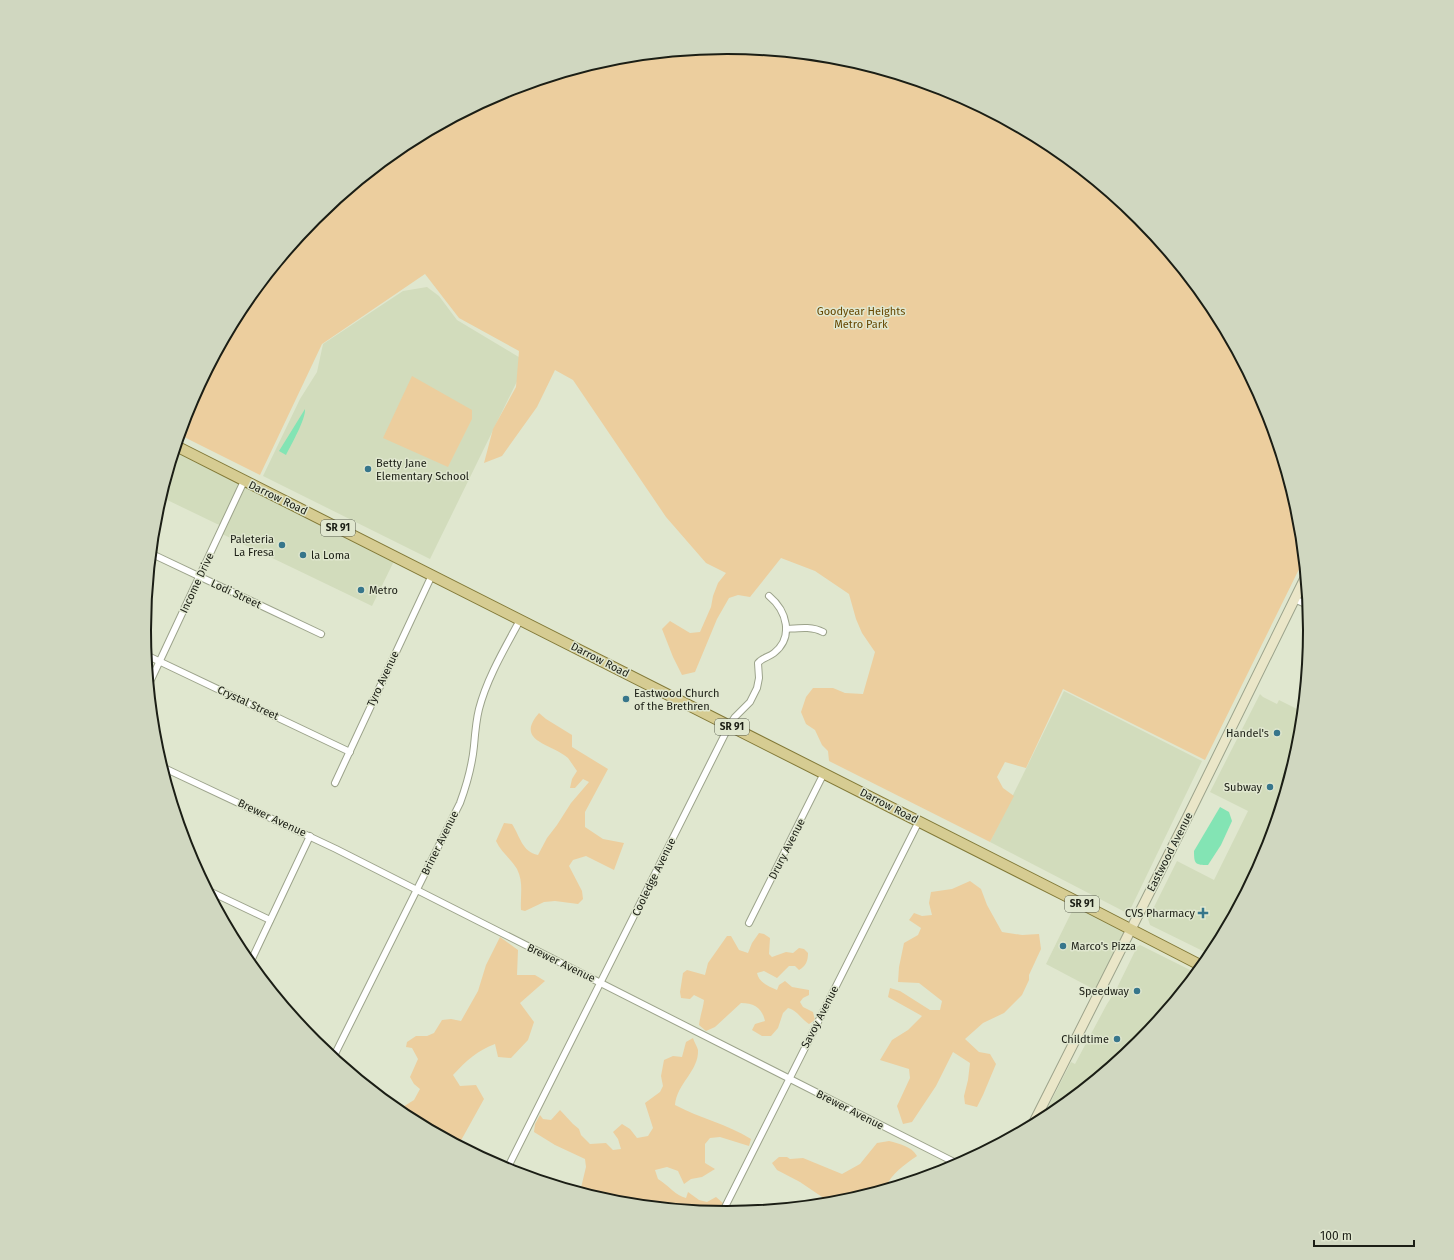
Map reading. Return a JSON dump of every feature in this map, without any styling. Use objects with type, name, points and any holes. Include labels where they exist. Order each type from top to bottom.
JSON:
[{"type":"main road","name":"Darrow Road","points":[[181,449],[1197,963]]},
{"type":"street","name":"Income Drive","points":[[153,676],[244,481]]},
{"type":"street","name":"Lodi Street","points":[[156,556],[321,634]]},
{"type":"street","name":"Tyro Avenue","points":[[336,783],[432,575]]},
{"type":"street","name":"Eastwood Avenue","points":[[1038,1115],[1187,818],[1301,585]]},
{"type":"street","points":[[769,596],[784,613],[786,629],[810,628],[818,629],[824,632]]},
{"type":"street","points":[[1294,599],[1302,603]]},
{"type":"street","name":"Briner Avenue","points":[[337,1053],[462,798],[467,783],[481,702],[496,666],[520,620]]},
{"type":"street","name":"Cooledge Avenue","points":[[510,1163],[729,726],[735,717],[750,702],[757,688],[759,678],[758,663],[773,654],[778,649],[784,639],[786,629]]},
{"type":"street","name":"Crystal Street","points":[[152,657],[350,752]]},
{"type":"street","name":"Brewer Avenue","points":[[169,770],[310,836],[951,1160]]},
{"type":"street","name":"Drury Avenue","points":[[749,923],[824,774]]},
{"type":"street","name":"Savoy Avenue","points":[[725,1206],[919,822]]},
{"type":"street","points":[[253,957],[310,836]]},
{"type":"street","points":[[215,894],[270,920]]},
{"type":"shaded area","points":[[427,287],[439,296],[457,320],[522,359],[523,369],[430,559],[263,476],[300,399],[317,372],[323,344],[403,291]]},
{"type":"shaded area","points":[[305,409],[301,425],[286,455],[279,451]]},
{"type":"shaded area","points":[[181,448],[396,557],[372,606],[220,533],[224,526],[166,500]]},
{"type":"shaded area","points":[[1064,691],[1202,761],[1130,910],[1125,912],[990,842]]},
{"type":"shaded area","points":[[1260,694],[1277,704],[1279,700],[1297,709],[1292,742],[1283,779],[1259,850],[1244,885],[1226,918],[1205,952],[1150,925],[1148,919],[1177,861],[1214,880],[1248,811],[1210,792]]},
{"type":"shaded area","points":[[1220,807],[1229,812],[1232,821],[1221,845],[1208,865],[1200,865],[1196,863],[1194,859],[1194,851]]},
{"type":"shaded area","points":[[1077,901],[1131,929],[1099,992],[1046,964]]},
{"type":"shaded area","points":[[1140,945],[1191,971],[1160,1010],[1107,1063],[1078,1087],[1047,1109],[1071,1062],[1075,1064],[1115,992],[1137,947]]},
{"type":"green space","name":"Goodyear Heights Metro Park","points":[[689,55],[765,55],[839,65],[912,85],[947,98],[982,113],[1015,131],[1078,173],[1107,197],[1160,250],[1184,279],[1226,342],[1244,375],[1272,445],[1283,481],[1292,518],[1299,568],[1205,760],[1063,689],[1026,768],[1005,762],[997,777],[1003,788],[1014,796],[990,842],[829,761],[828,751],[822,745],[815,730],[806,724],[801,712],[806,697],[813,688],[833,688],[845,693],[863,694],[875,652],[862,633],[856,619],[849,594],[815,571],[781,558],[750,597],[738,595],[729,598],[717,619],[695,672],[682,675],[662,629],[670,621],[690,633],[700,632],[711,607],[718,583],[726,573],[706,563],[666,517],[573,380],[555,370],[537,407],[502,456],[484,463],[493,429],[516,387],[519,351],[459,318],[425,274],[322,344],[260,475],[185,437],[210,375],[248,310],[270,279],[294,250],[347,197],[376,173],[439,131],[472,113],[542,85],[615,65],[652,59]]},
{"type":"green space","points":[[412,376],[472,410],[472,419],[448,467],[383,438]]},
{"type":"green space","points":[[539,713],[572,735],[572,747],[608,769],[585,812],[585,827],[603,839],[624,843],[614,870],[586,856],[573,860],[569,866],[582,891],[583,899],[578,904],[555,901],[544,902],[525,911],[521,910],[521,884],[517,869],[496,841],[504,823],[512,824],[528,851],[538,855],[547,838],[571,803],[589,782],[583,779],[575,788],[570,788],[572,779],[577,771],[568,758],[538,741],[533,736],[531,730],[532,723]]},
{"type":"green space","points":[[970,881],[981,889],[987,905],[1002,932],[1022,935],[1039,934],[1041,949],[1022,995],[1004,1013],[983,1023],[965,1039],[979,1052],[990,1054],[996,1064],[977,1107],[965,1104],[964,1096],[970,1063],[953,1052],[936,1086],[912,1122],[903,1124],[897,1106],[910,1078],[909,1069],[880,1060],[892,1040],[908,1030],[922,1016],[888,997],[890,988],[900,991],[930,1010],[940,1010],[942,1001],[919,983],[898,982],[899,967],[904,943],[918,935],[921,928],[909,920],[914,913],[922,916],[932,915],[929,903],[931,892],[952,889]]},
{"type":"green space","points":[[759,933],[770,938],[769,954],[772,957],[786,952],[793,953],[799,948],[804,949],[808,953],[806,963],[799,970],[795,966],[789,966],[777,978],[764,971],[757,973],[762,982],[777,990],[779,985],[785,981],[792,987],[809,990],[809,995],[803,998],[800,1002],[803,1007],[813,1012],[815,1020],[809,1024],[794,1011],[788,1008],[783,1013],[778,1028],[771,1036],[762,1036],[752,1030],[755,1024],[765,1021],[764,1016],[754,1005],[741,1003],[715,1027],[706,1031],[699,1025],[704,1000],[694,995],[690,999],[681,998],[680,992],[683,973],[687,970],[705,975],[708,963],[727,936],[731,936],[739,950],[748,953],[752,943]]},
{"type":"green space","points":[[500,937],[518,950],[517,975],[535,975],[545,981],[520,1003],[534,1022],[528,1040],[511,1058],[498,1057],[495,1044],[472,1056],[453,1075],[460,1086],[476,1085],[484,1099],[461,1141],[404,1107],[414,1100],[420,1089],[414,1084],[410,1077],[418,1059],[412,1048],[406,1047],[407,1042],[416,1036],[427,1036],[434,1033],[442,1020],[451,1019],[461,1021],[478,991],[486,965]]},
{"type":"green space","points":[[693,1038],[698,1050],[697,1057],[692,1071],[680,1090],[675,1105],[723,1125],[751,1139],[749,1146],[720,1137],[710,1138],[705,1144],[705,1163],[715,1169],[702,1177],[691,1179],[684,1184],[678,1171],[667,1167],[655,1170],[658,1179],[682,1197],[686,1198],[688,1192],[699,1200],[707,1202],[716,1197],[723,1203],[722,1206],[689,1205],[652,1201],[615,1195],[581,1187],[586,1167],[585,1159],[555,1145],[534,1132],[535,1124],[540,1115],[543,1119],[551,1120],[560,1110],[579,1129],[581,1135],[590,1144],[606,1143],[613,1150],[621,1149],[618,1139],[613,1132],[622,1124],[630,1129],[637,1138],[648,1136],[653,1128],[645,1103],[660,1092],[663,1086],[661,1076],[664,1060],[673,1056],[682,1057],[686,1042]]},
{"type":"green space","points":[[889,1141],[901,1144],[912,1150],[917,1156],[903,1166],[889,1182],[839,1195],[823,1198],[800,1182],[777,1170],[772,1163],[779,1157],[787,1157],[790,1159],[803,1158],[842,1174],[860,1164],[877,1143]]},
{"type":"place","name":"Betty Jane Elementary School","points":[[368,469]]},
{"type":"place","name":"Paleteria La Fresa","points":[[282,545]]},
{"type":"place","name":"la Loma","points":[[303,555]]},
{"type":"place","name":"Metro","points":[[361,590]]},
{"type":"place","name":"Eastwood Church of the Brethren","points":[[626,699]]},
{"type":"place","name":"Handel's","points":[[1277,733]]},
{"type":"place","name":"Subway","points":[[1270,787]]},
{"type":"place","name":"CVS Pharmacy","points":[[1203,913]]},
{"type":"place","name":"Marco's Pizza","points":[[1063,946]]},
{"type":"place","name":"Speedway","points":[[1137,991]]},
{"type":"place","name":"Childtime","points":[[1117,1039]]}]
